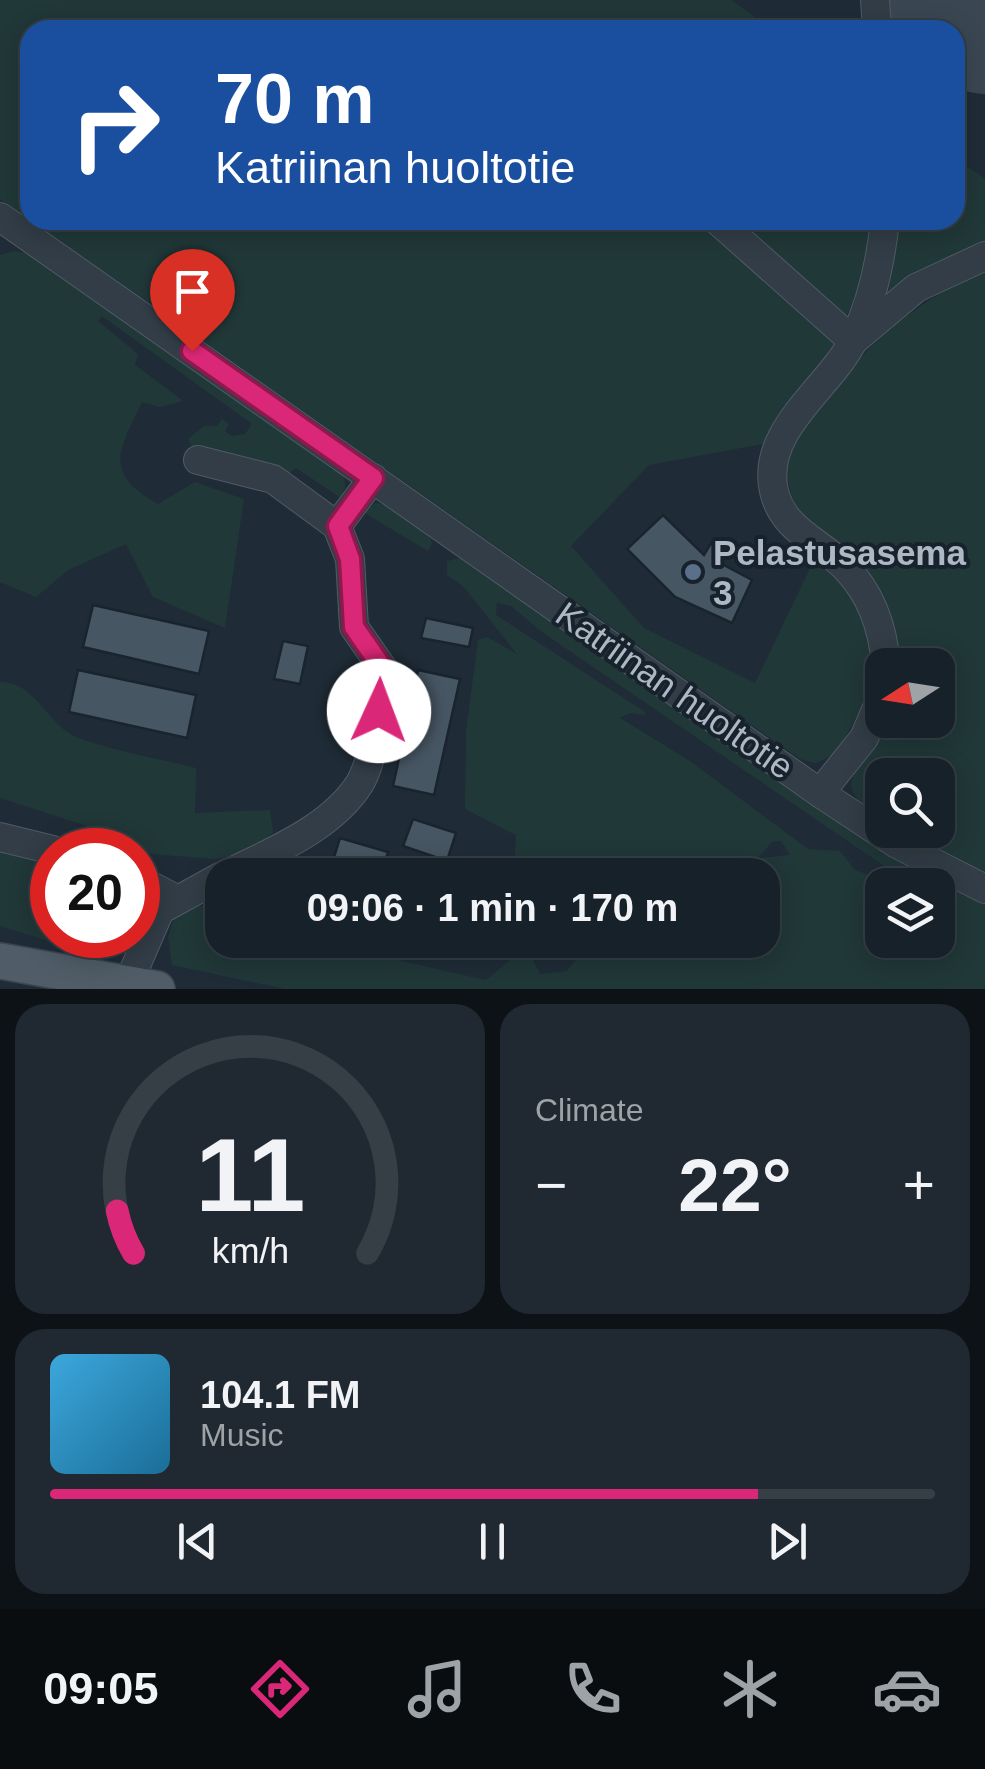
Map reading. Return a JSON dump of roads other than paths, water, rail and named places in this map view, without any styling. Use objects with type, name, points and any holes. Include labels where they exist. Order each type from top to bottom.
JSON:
[{"type":"main road","points":[[0,961],[80,982],[143,986]]},
{"type":"lane","name":"Katriinan huoltotie","points":[[4,225],[373,478],[820,793],[898,844],[985,890]]},
{"type":"lane","points":[[729,230],[853,341]]},
{"type":"lane","points":[[853,341],[883,230]]},
{"type":"lane","points":[[885,648],[884,634],[861,587],[844,566],[794,529],[774,493],[772,474],[780,440],[853,341],[916,288],[955,266],[985,256]]},
{"type":"lane","points":[[198,460],[272,479],[344,515]]},
{"type":"lane","points":[[260,858],[331,815],[361,781],[388,676],[354,627],[344,515],[373,478]]},
{"type":"lane","points":[[820,793],[865,736]]},
{"type":"lane","points":[[0,837],[30,844]]},
{"type":"lane","points":[[143,986],[160,910],[205,885]]},
{"type":"lane","points":[[160,891],[176,899]]},
{"type":"place","name":"Pelastusasema 3","points":[[693,572]]}]
